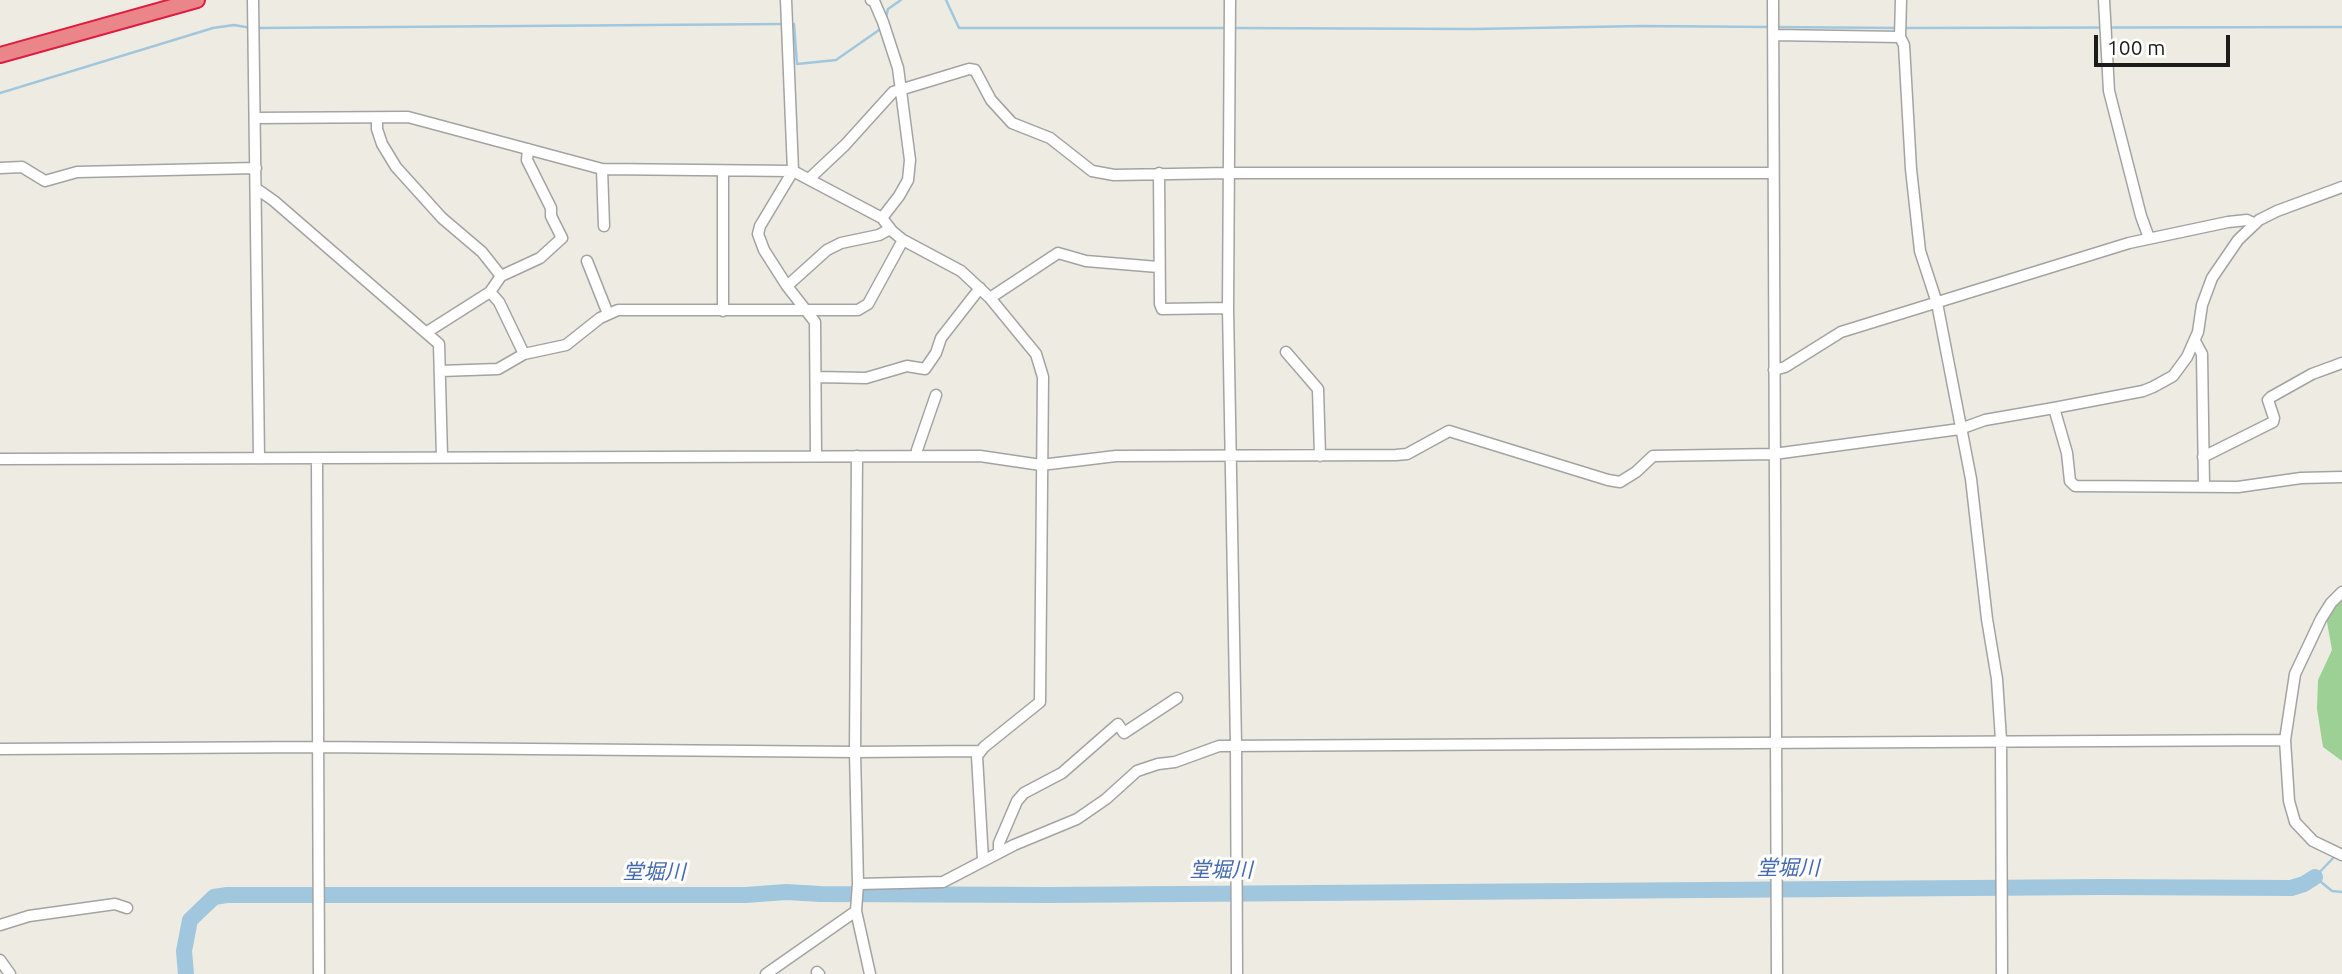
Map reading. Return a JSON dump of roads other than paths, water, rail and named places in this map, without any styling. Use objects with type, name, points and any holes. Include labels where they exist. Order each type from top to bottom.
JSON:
[{"type":"highway","points":[[0,55],[192,1]]},
{"type":"street","points":[[253,0],[259,458]]},
{"type":"street","points":[[786,0],[793,171],[760,226],[758,234],[760,243],[787,286],[809,311],[816,325],[816,456]]},
{"type":"street","points":[[873,0],[893,49],[902,90],[910,160],[908,180],[882,218]]},
{"type":"street","points":[[1230,0],[1228,308],[1237,974]]},
{"type":"street","points":[[1773,0],[1777,974]]},
{"type":"street","points":[[1901,0],[1900,31],[1904,45],[1911,169],[1920,251],[1937,303],[1971,479],[1987,619],[1997,679],[2001,740],[2001,974]]},
{"type":"street","points":[[2104,0],[2109,91],[2149,238]]},
{"type":"street","points":[[1773,35],[1900,31]]},
{"type":"street","points":[[809,179],[845,145],[893,92],[969,69],[975,70],[991,100],[1012,123],[1050,138],[1092,171],[1114,175],[1773,173]]},
{"type":"street","points":[[255,118],[408,117],[602,169],[793,171],[882,218],[903,240],[961,271],[990,298],[1037,354],[1043,377],[1040,702],[976,756],[983,860]]},
{"type":"street","points":[[377,118],[382,144],[396,167],[442,218],[482,252],[501,276]]},
{"type":"street","points":[[427,332],[490,292],[501,276],[540,258],[562,238],[551,216],[551,208],[527,160],[528,149]]},
{"type":"street","points":[[0,168],[22,167],[46,181],[85,171],[256,168]]},
{"type":"street","points":[[602,169],[604,226]]},
{"type":"street","points":[[723,171],[723,311]]},
{"type":"street","points":[[1159,173],[1158,267],[1162,309],[1228,308]]},
{"type":"street","points":[[0,458],[980,456],[1041,465],[1116,456],[1320,456],[1407,453],[1448,431],[1620,482],[1653,456],[1774,454],[1960,429],[1985,420],[2143,391],[2166,381],[2178,372],[2195,341],[2202,305],[2212,278],[2227,254],[2255,224],[2299,201],[2342,187]]},
{"type":"street","points":[[257,190],[274,201],[439,344],[442,457]]},
{"type":"street","points":[[1774,370],[1794,362],[1841,332],[2149,238],[2228,222],[2246,220],[2255,224]]},
{"type":"street","points":[[787,286],[827,250],[841,243],[879,235],[890,229]]},
{"type":"street","points":[[440,371],[498,369],[524,354],[566,345],[608,313],[622,309],[852,311],[868,304],[903,240]]},
{"type":"street","points":[[990,298],[1058,253],[1086,261],[1158,267]]},
{"type":"street","points":[[587,261],[608,313]]},
{"type":"street","points":[[816,377],[866,378],[907,366],[925,369],[936,353],[941,338],[980,288]]},
{"type":"street","points":[[490,292],[499,302],[524,354]]},
{"type":"street","points":[[2195,341],[2202,354],[2204,486]]},
{"type":"street","points":[[1286,352],[1318,389],[1320,456]]},
{"type":"street","points":[[2203,457],[2273,422],[2268,400],[2271,397],[2312,374],[2342,363]]},
{"type":"street","points":[[918,456],[917,450],[936,395]]},
{"type":"street","points":[[2054,408],[2067,453],[2070,481],[2075,486],[2238,487],[2301,478],[2342,477]]},
{"type":"street","points":[[857,456],[856,911],[870,974]]},
{"type":"street","points":[[317,459],[319,974]]},
{"type":"street","points":[[2342,592],[2321,619],[2295,674],[2285,740],[2288,793],[2295,822],[2313,841],[2342,855]]},
{"type":"street","points":[[999,852],[999,843],[1017,801],[1024,793],[1062,773],[1118,724],[1124,733],[1177,698]]},
{"type":"street","points":[[858,884],[943,882],[999,852],[1077,819],[1106,799],[1137,771],[1175,762],[1219,746],[2285,740]]},
{"type":"street","points":[[0,749],[317,747],[980,751]]},
{"type":"street","points":[[0,925],[29,916],[115,904],[127,908]]},
{"type":"street","points":[[766,974],[856,911]]},
{"type":"street","points":[[0,960],[9,974]]},
{"type":"waterway","points":[[886,17],[888,9],[901,0]]},
{"type":"waterway","points":[[946,0],[959,28],[1226,28]]},
{"type":"waterway","points":[[258,28],[783,24]]},
{"type":"waterway","points":[[790,24],[794,24],[797,64],[836,60],[881,26]]},
{"type":"waterway","points":[[0,93],[213,28],[234,25],[251,28]]},
{"type":"waterway","points":[[1904,28],[2342,27]]},
{"type":"waterway","points":[[1232,28],[1898,28]]},
{"type":"waterway","name":"堂堀川","points":[[2336,855],[2315,877],[2332,891],[2342,892]]},
{"type":"waterway","name":"堂堀川","points":[[186,974],[184,951],[190,920],[214,897],[227,895],[746,895],[786,892],[1050,895],[2291,888],[2315,877]]}]
